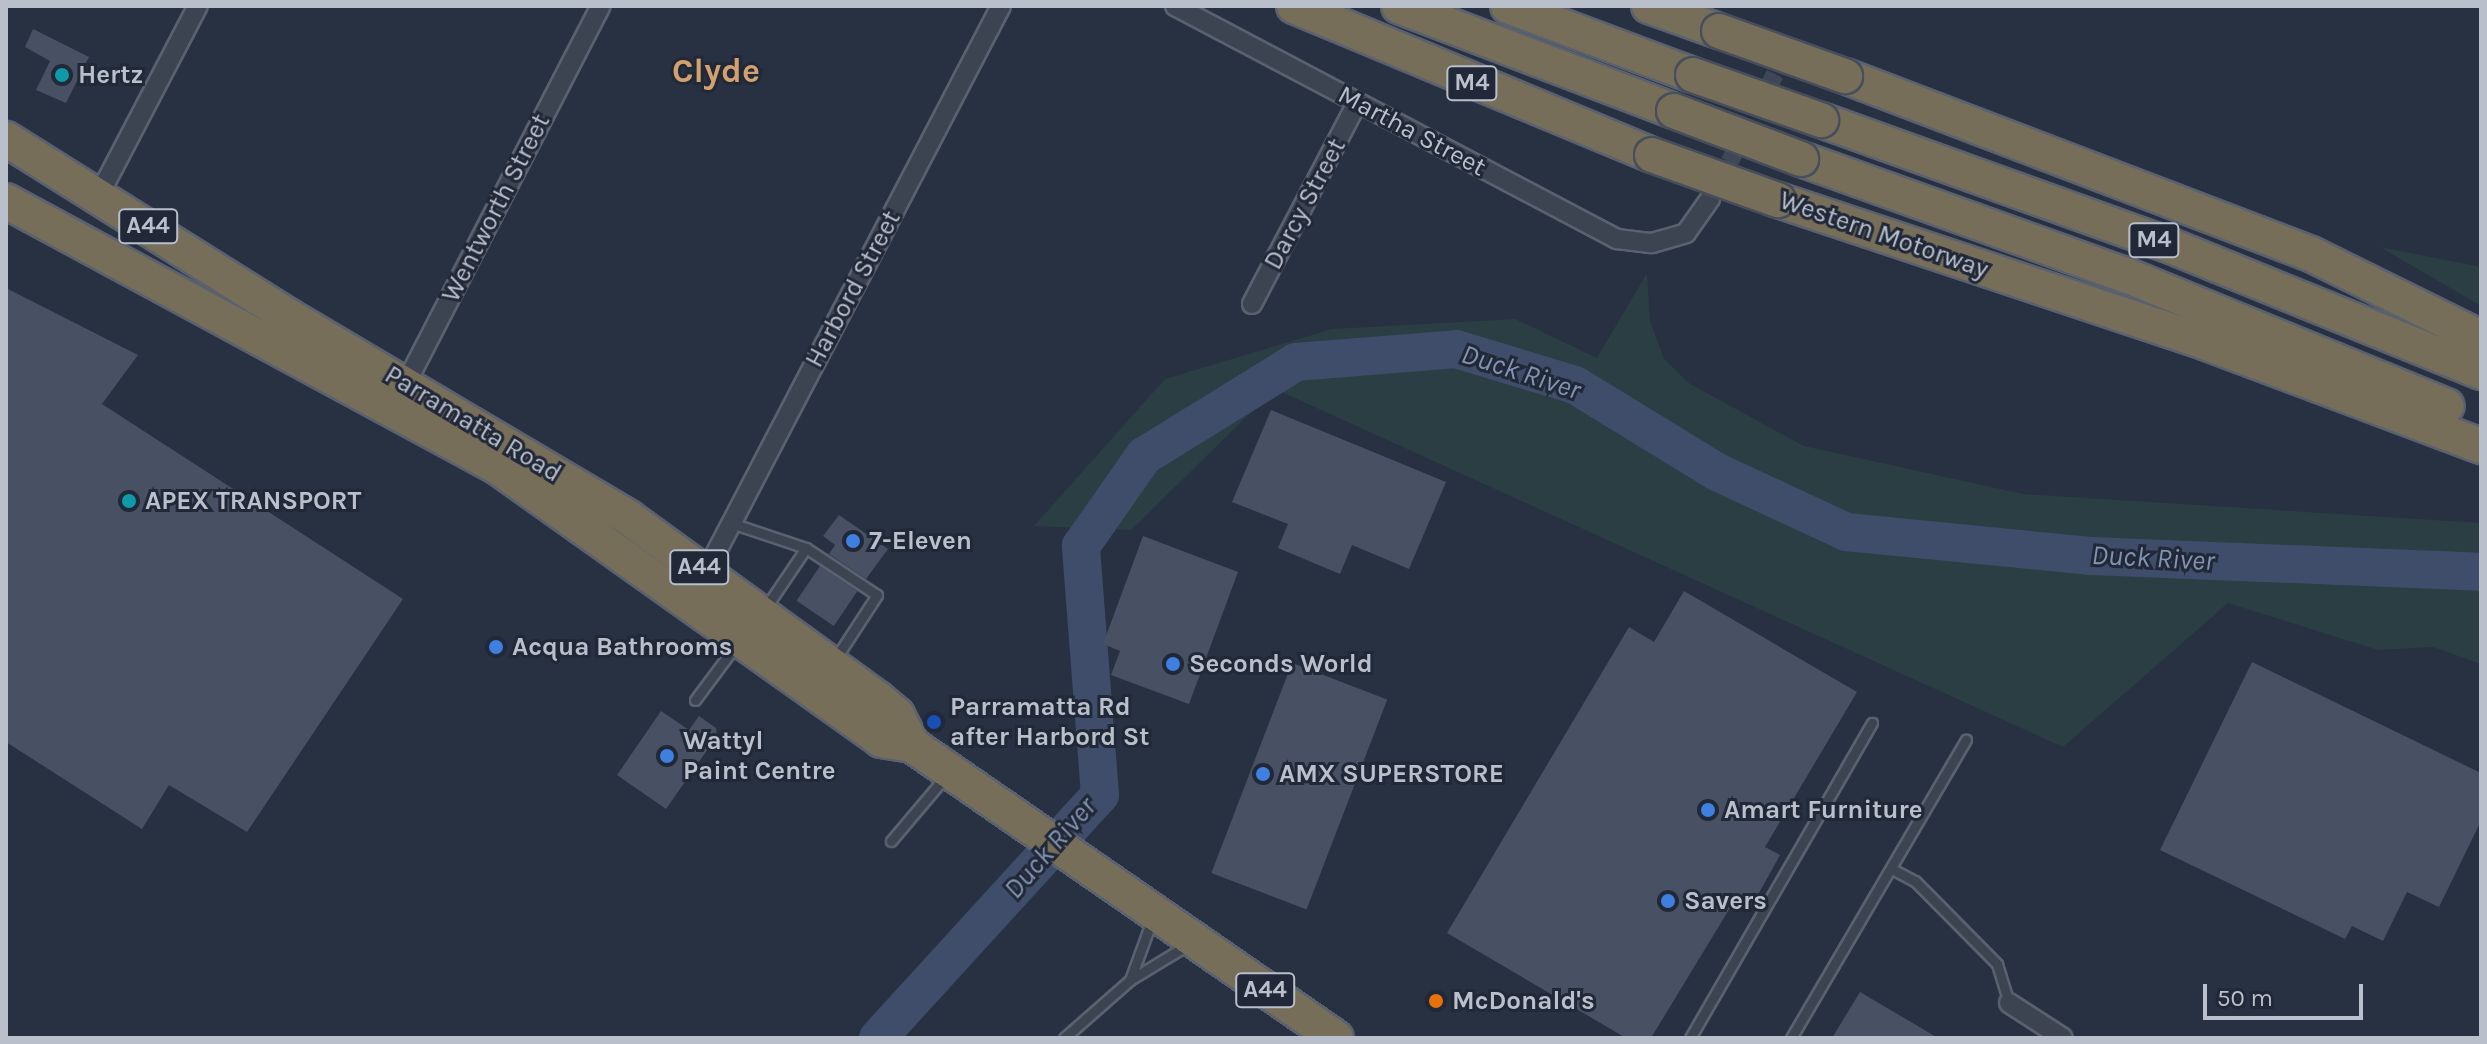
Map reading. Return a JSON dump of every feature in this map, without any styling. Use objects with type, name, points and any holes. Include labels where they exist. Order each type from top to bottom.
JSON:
[{"type":"highway","name":"Western Motorway","points":[[1294,6],[1652,155],[2207,343],[2481,446]]},
{"type":"highway","name":"Western Motorway","points":[[1399,6],[1801,159],[2128,276],[2481,420]]},
{"type":"highway","name":"M4","points":[[1508,6],[2166,244],[2481,372]]},
{"type":"highway","name":"M4","points":[[1649,6],[1845,76],[2311,254],[2481,338]]},
{"type":"highway","name":"Parramatta Road","points":[[6,139],[288,316],[881,740],[912,745],[1336,1038]]},
{"type":"highway","name":"Parramatta Road","points":[[6,201],[399,397],[629,518],[763,612],[897,715],[912,745]]},
{"type":"street","points":[[99,195],[198,6]]},
{"type":"street","name":"Wentworth Street","points":[[399,397],[601,6]]},
{"type":"street","name":"Harbord Street","points":[[706,572],[1001,6]]},
{"type":"street","name":"Martha Street","points":[[1175,6],[1617,239],[1652,243],[1686,233],[1710,199]]},
{"type":"street","name":"Darcy Street","points":[[1252,304],[1357,103]]},
{"type":"street","points":[[2009,1003],[2063,1038]]},
{"type":"lane","points":[[731,523],[806,548],[877,595],[831,664]]},
{"type":"lane","points":[[763,612],[806,548]]},
{"type":"lane","points":[[695,700],[740,641]]},
{"type":"lane","points":[[1690,1038],[1872,723]]},
{"type":"lane","points":[[1791,1038],[1966,740]]},
{"type":"lane","points":[[891,841],[951,771]]},
{"type":"lane","points":[[1892,869],[1915,881],[1997,964],[2009,1003]]},
{"type":"lane","points":[[1130,980],[1155,913]]},
{"type":"lane","points":[[1064,1038],[1130,980],[1194,941]]},
{"type":"green space","points":[[2380,247],[2481,267],[2481,306]]},
{"type":"green space","points":[[1647,273],[1650,321],[1664,359],[1690,384],[1804,446],[2023,494],[2481,523],[2481,664],[2433,647],[2378,650],[2228,603],[2063,747],[1275,389],[1131,530],[1034,526],[1165,379],[1332,329],[1515,319],[1597,358]]},
{"type":"building","name":"Hertz","points":[[33,29],[89,57],[66,103],[36,90],[50,61],[25,47]]},
{"type":"building","name":"APEX TRANSPORT","points":[[6,288],[138,355],[102,404],[403,599],[247,832],[169,785],[142,829],[6,742]]},
{"type":"building","points":[[1271,410],[1446,482],[1409,569],[1352,545],[1340,574],[1278,548],[1288,524],[1232,502]]},
{"type":"building","name":"7-Eleven","points":[[839,515],[888,549],[866,579],[829,554],[835,545],[823,536]]},
{"type":"building","points":[[1143,536],[1238,572],[1189,704],[1111,675],[1120,651],[1103,644]]},
{"type":"building","points":[[820,566],[857,591],[834,626],[797,601]]},
{"type":"building","points":[[1684,591],[1857,692],[1765,847],[1780,855],[1749,911],[1733,903],[1651,1038],[1626,1038],[1447,933],[1629,627],[1654,642]]},
{"type":"building","points":[[2252,662],[2481,773],[2481,821],[2439,907],[2407,892],[2383,941],[2352,926],[2345,939],[2160,850]]},
{"type":"building","points":[[1292,663],[1387,700],[1307,910],[1211,873]]},
{"type":"building","name":"Wattyl Paint Centre","points":[[661,711],[689,730],[699,716],[716,728],[717,736],[666,809],[617,775]]},
{"type":"building","points":[[1860,992],[1938,1038],[1832,1038]]},
{"type":"waterway","name":"Duck River","points":[[878,1038],[1100,795],[1081,546],[1144,456],[1296,362],[1456,349],[1575,385],[1717,472],[1846,532],[2091,556],[2481,572]]},
{"type":"tunnel","points":[[1717,186],[1788,49]]},
{"type":"place","name":"Hertz","points":[[62,75]]},
{"type":"place","name":"APEX TRANSPORT","points":[[129,501]]},
{"type":"place","name":"7-Eleven","points":[[853,541]]},
{"type":"place","name":"Acqua Bathrooms","points":[[496,647]]},
{"type":"place","name":"Seconds World","points":[[1173,664]]},
{"type":"place","name":"Parramatta Rd after Harbord St","points":[[934,722]]},
{"type":"place","name":"Wattyl Paint Centre","points":[[667,756]]},
{"type":"place","name":"AMX SUPERSTORE","points":[[1263,774]]},
{"type":"place","name":"Amart Furniture","points":[[1708,810]]},
{"type":"place","name":"Savers","points":[[1668,901]]},
{"type":"place","name":"McDonald's","points":[[1436,1001]]},
{"type":"district","name":"Clyde","points":[[716,72]]}]
